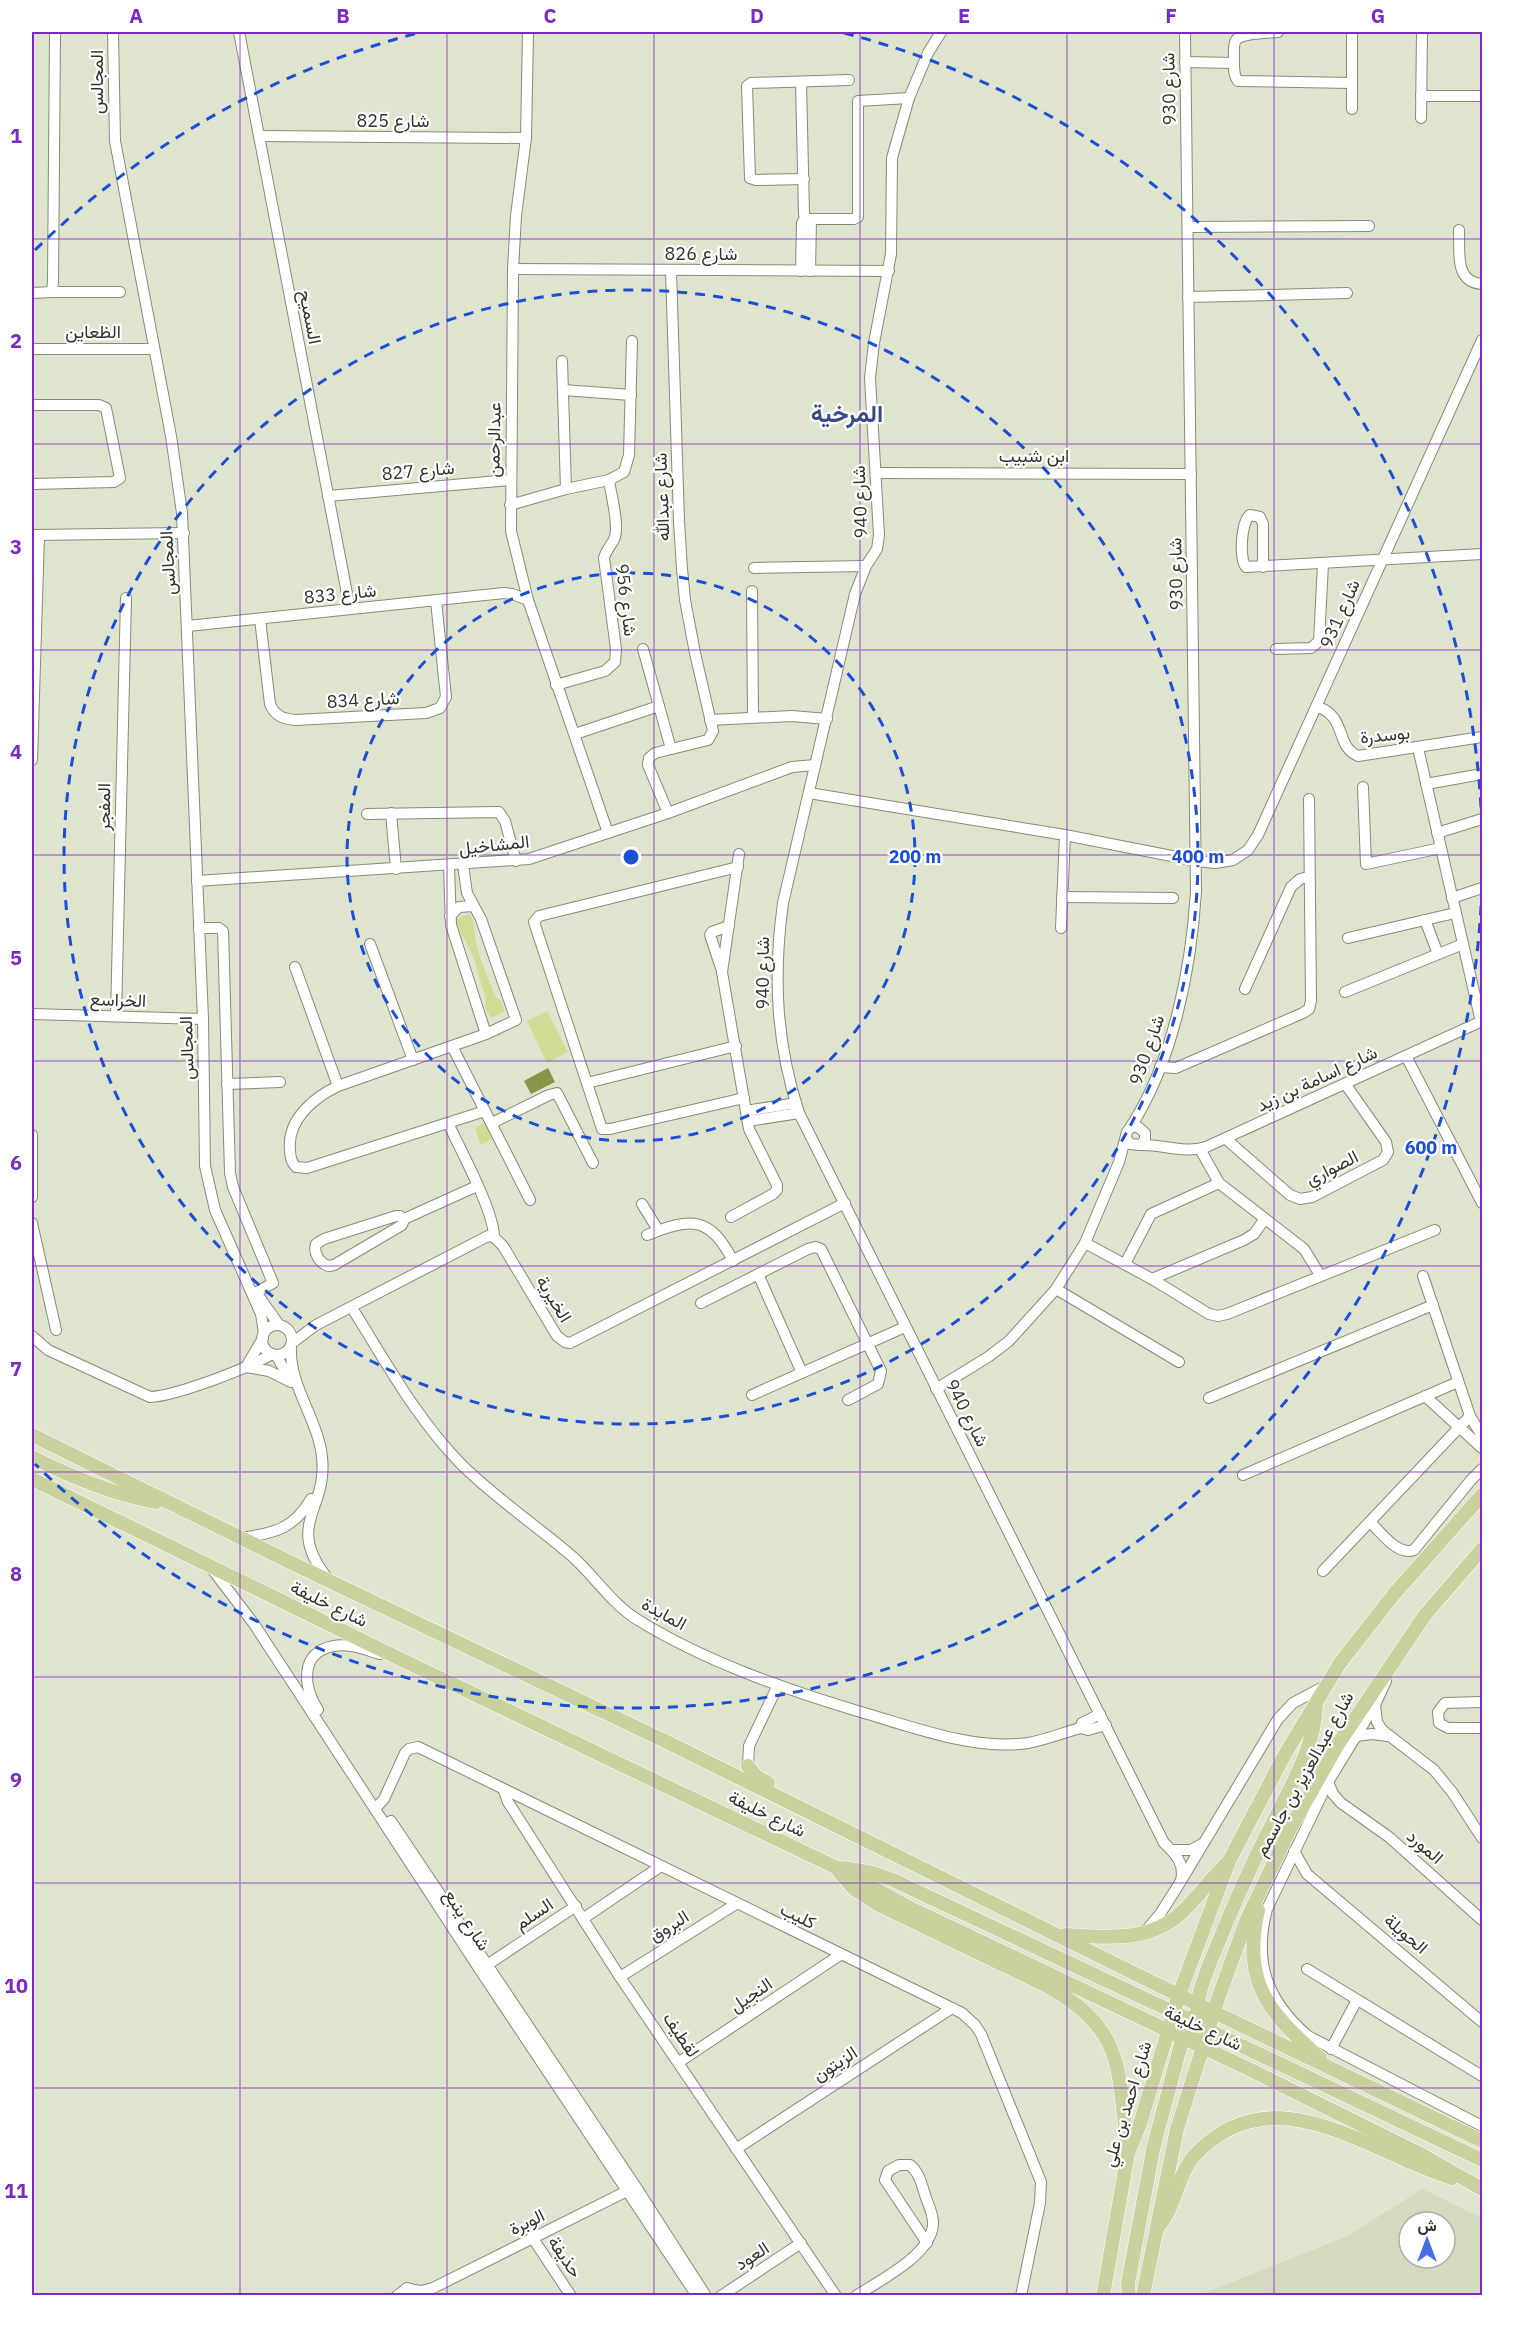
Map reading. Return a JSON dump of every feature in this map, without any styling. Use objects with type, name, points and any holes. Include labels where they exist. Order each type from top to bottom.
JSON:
[{"type":"main road","name":"شارع خليفة","points":[[32,1435],[1482,2141]]},
{"type":"main road","points":[[32,1457],[110,1490],[174,1505]]},
{"type":"main road","name":"شارع خليفة","points":[[32,1479],[398,1658],[835,1867],[906,1906],[1182,2037],[1422,2155],[1478,2187]]},
{"type":"main road","name":"شارع عبدالعزيز بن جاسمم","points":[[1179,1995],[1229,1861],[1285,1754],[1325,1686],[1370,1623],[1479,1499],[1482,1488]]},
{"type":"main road","name":"شارع عبدالعزيز بن جاسمم","points":[[1214,2012],[1247,1919],[1275,1875],[1290,1829],[1333,1753],[1425,1615],[1482,1549]]},
{"type":"main road","points":[[1129,2295],[1128,2283],[1154,2145],[1182,2037],[1191,2021],[1209,1965],[1242,1884],[1307,1750],[1316,1720],[1316,1702]]},
{"type":"main road","points":[[748,1766],[756,1776],[839,1826]]},
{"type":"main road","points":[[1060,1935],[1123,1937],[1143,1935],[1168,1923],[1181,1913],[1229,1861]]},
{"type":"main road","points":[[835,1867],[864,1871],[893,1880],[1482,2160]]},
{"type":"main road","points":[[835,1867],[854,1889],[877,1905],[1047,1986],[1070,2000],[1088,2015],[1103,2034],[1117,2063],[1128,2153]]},
{"type":"main road","points":[[1275,1875],[1254,1930],[1253,1957],[1260,1988],[1271,2007],[1291,2032],[1335,2071]]},
{"type":"main road","points":[[1143,2295],[1177,2129],[1202,2047],[1179,1995]]},
{"type":"main road","points":[[1168,2031],[1174,2026],[1214,2012]]},
{"type":"main road","name":"شارع احمد بن علي","points":[[1102,2294],[1128,2153],[1140,2124],[1168,2031]]},
{"type":"main road","points":[[1156,2229],[1169,2212],[1182,2175],[1194,2156],[1210,2140],[1230,2127],[1255,2119],[1275,2116],[1322,2125],[1432,2172],[1478,2187]]},
{"type":"street","points":[[52,292],[55,32]]},
{"type":"street","name":"المجالس","points":[[114,32],[115,141],[175,458],[184,533],[205,1098],[208,1106],[210,1154],[215,1190],[227,1222],[257,1292],[264,1305],[282,1326]]},
{"type":"street","name":"السميح","points":[[239,32],[350,609]]},
{"type":"street","name":"عبدالرحمن","points":[[528,32],[526,138],[516,216],[513,269],[511,531],[520,576],[608,833]]},
{"type":"street","name":"شارع 940","points":[[941,32],[928,53],[909,98],[892,158],[892,236],[889,271],[874,343],[870,378],[879,543],[866,566],[855,594],[827,719],[795,845],[783,903],[777,951],[777,995],[787,1066],[798,1108],[905,1328],[1164,1843],[1182,1865],[1181,1881]]},
{"type":"street","name":"شارع 930","points":[[936,1389],[988,1357],[1009,1341],[1056,1289],[1085,1242],[1119,1162],[1133,1139],[1160,1067],[1186,975],[1194,919],[1197,861],[1185,32]]},
{"type":"street","points":[[1278,32],[1241,36],[1235,43],[1236,79],[1242,82],[1352,82]]},
{"type":"street","points":[[1352,32],[1352,109]]},
{"type":"street","points":[[1421,118],[1422,32]]},
{"type":"street","points":[[1185,62],[1234,63]]},
{"type":"street","points":[[804,179],[753,180],[749,176],[747,86],[751,83],[849,80]]},
{"type":"street","points":[[801,82],[804,179],[808,219]]},
{"type":"street","points":[[1421,96],[1482,96]]},
{"type":"street","points":[[806,271],[802,223],[808,219],[854,219],[858,217],[858,101],[909,98]]},
{"type":"street","name":"شارع 825","points":[[259,136],[526,138]]},
{"type":"street","points":[[1188,226],[1369,226]]},
{"type":"street","points":[[1459,230],[1462,274],[1472,283],[1482,284]]},
{"type":"street","name":"شارع 826","points":[[513,269],[889,271]]},
{"type":"street","name":"شارع عبدالله","points":[[671,271],[678,520],[682,569],[687,611],[710,720]]},
{"type":"street","points":[[32,293],[120,292]]},
{"type":"street","points":[[1188,297],[1347,293]]},
{"type":"street","points":[[510,505],[566,489],[609,480],[624,472],[628,463],[632,340]]},
{"type":"street","name":"شارع 931","points":[[809,793],[1065,836],[1197,861],[1215,863],[1241,856],[1254,843],[1318,707],[1482,340]]},
{"type":"street","name":"الظعاين","points":[[32,349],[154,349]]},
{"type":"street","points":[[562,361],[566,489]]},
{"type":"street","points":[[563,390],[631,395]]},
{"type":"street","points":[[32,405],[99,405],[106,408],[120,478],[114,482],[32,484]]},
{"type":"street","name":"ابن شبيب","points":[[876,473],[1191,474]]},
{"type":"street","name":"شارع 827","points":[[328,496],[510,480]]},
{"type":"street","name":"شارع 956","points":[[556,685],[605,671],[615,662],[616,649],[604,558],[616,534],[609,480]]},
{"type":"street","points":[[1263,567],[1262,520],[1257,515],[1250,515],[1244,523],[1243,563],[1246,567],[1263,567],[1323,564],[1482,554]]},
{"type":"street","points":[[32,760],[35,535],[184,533]]},
{"type":"street","points":[[1276,649],[1311,648],[1318,641],[1323,564]]},
{"type":"street","points":[[754,568],[866,566]]},
{"type":"street","name":"شارع 833","points":[[495,594],[510,586],[520,576]]},
{"type":"street","points":[[752,591],[753,717]]},
{"type":"street","name":"شارع 833","points":[[188,626],[495,594],[512,594],[528,600]]},
{"type":"street","name":"المفجر","points":[[116,1016],[126,598]]},
{"type":"street","name":"شارع 834","points":[[260,619],[270,704],[273,712],[279,716],[296,720],[426,713],[440,708],[446,697],[436,601]]},
{"type":"street","points":[[643,649],[671,749]]},
{"type":"street","points":[[575,734],[659,706]]},
{"type":"street","name":"بوسدرة","points":[[1318,707],[1334,716],[1348,749],[1358,756],[1482,737]]},
{"type":"street","points":[[668,813],[648,761],[655,753],[708,740],[713,731],[710,720],[753,717],[827,719]]},
{"type":"street","name":"شارع اسامة بن زيد","points":[[1133,1139],[1179,1150],[1200,1149],[1482,1022],[1418,748]]},
{"type":"street","name":"المشاخيل","points":[[197,881],[516,861],[542,856],[792,767],[815,765]]},
{"type":"street","points":[[1426,784],[1482,774]]},
{"type":"street","points":[[1363,787],[1366,864],[1441,848]]},
{"type":"street","points":[[1160,1067],[1176,1068],[1303,1013],[1309,1008],[1311,1001],[1309,799]]},
{"type":"street","points":[[367,814],[499,812],[505,821],[516,861]]},
{"type":"street","points":[[391,813],[396,869]]},
{"type":"street","points":[[1437,833],[1482,819]]},
{"type":"street","points":[[1061,928],[1065,836]]},
{"type":"street","points":[[722,972],[739,854]]},
{"type":"street","points":[[463,865],[465,884],[481,919],[516,1021],[486,1034],[338,1086],[315,1099],[300,1116],[292,1132],[289,1144],[290,1158],[296,1167],[307,1168],[485,1111]]},
{"type":"street","points":[[449,866],[450,916],[453,934],[486,1034]]},
{"type":"street","points":[[738,867],[536,918],[535,927],[600,1126],[606,1130],[744,1098]]},
{"type":"street","points":[[1245,989],[1291,887],[1300,879],[1308,877]]},
{"type":"street","points":[[1452,898],[1482,888]]},
{"type":"street","points":[[1062,897],[1173,898]]},
{"type":"street","points":[[450,916],[459,907],[474,906]]},
{"type":"street","points":[[1348,938],[1455,913]]},
{"type":"street","points":[[1425,920],[1438,954]]},
{"type":"street","points":[[729,926],[712,932],[710,935],[722,972],[747,1116],[753,1138],[774,1178],[777,1190],[731,1217]]},
{"type":"street","points":[[199,928],[219,928],[223,931],[231,1181],[273,1282],[271,1286],[257,1292]]},
{"type":"street","points":[[370,944],[413,1060]]},
{"type":"street","points":[[1345,992],[1463,944]]},
{"type":"street","points":[[295,967],[338,1086]]},
{"type":"street","name":"الخراسع","points":[[32,1014],[203,1019]]},
{"type":"street","points":[[452,1046],[530,1200]]},
{"type":"street","points":[[587,1083],[736,1046]]},
{"type":"street","points":[[1406,1056],[1482,1203]]},
{"type":"street","points":[[227,1084],[280,1082]]},
{"type":"street","name":"الصواري","points":[[1226,1139],[1290,1195],[1300,1199],[1312,1197],[1383,1160],[1388,1152],[1386,1142],[1346,1085]]},
{"type":"street","points":[[492,1123],[557,1093],[593,1163]]},
{"type":"street","name":"المجالس","points":[[205,1098],[203,1101],[204,1154],[209,1192],[261,1314],[263,1335]]},
{"type":"street","points":[[747,1116],[798,1108]]},
{"type":"street","name":"شارع 930","points":[[1143,1109],[1144,1132]]},
{"type":"street","points":[[32,1336],[48,1350],[150,1397],[168,1394],[246,1367],[274,1354],[282,1354],[315,1325],[352,1308],[483,1237],[494,1237],[494,1226],[448,1122]]},
{"type":"street","points":[[1133,1139],[1137,1126],[1144,1132]]},
{"type":"street","name":"شارع اسامة بن زيد","points":[[1144,1132],[1164,1146]]},
{"type":"street","points":[[32,1135],[32,1197]]},
{"type":"street","points":[[1200,1149],[1219,1183],[1304,1249],[1320,1275]]},
{"type":"street","points":[[1125,1264],[1151,1214],[1219,1183]]},
{"type":"street","points":[[404,1219],[396,1216],[324,1239],[316,1244],[315,1252],[322,1263],[329,1266],[402,1225],[404,1219],[477,1186]]},
{"type":"street","name":"الخيرية","points":[[494,1237],[503,1246],[557,1336],[565,1342],[575,1341],[845,1203]]},
{"type":"street","points":[[642,1204],[658,1230]]},
{"type":"street","points":[[1152,1279],[1244,1240],[1254,1234],[1264,1220]]},
{"type":"street","points":[[647,1235],[675,1224],[691,1222],[717,1234],[733,1261]]},
{"type":"street","points":[[32,1223],[56,1330]]},
{"type":"street","points":[[1085,1242],[1209,1314],[1218,1316],[1435,1230]]},
{"type":"street","points":[[701,1303],[812,1248],[821,1249],[882,1371],[878,1384],[848,1400]]},
{"type":"street","points":[[758,1274],[802,1374]]},
{"type":"street","points":[[1423,1276],[1470,1416],[1482,1436]]},
{"type":"street","points":[[1056,1289],[1179,1362]]},
{"type":"street","points":[[1209,1398],[1433,1305]]},
{"type":"street","name":"المايدة","points":[[352,1308],[414,1407],[444,1446],[479,1482],[571,1556],[635,1618],[675,1640],[778,1685],[885,1719],[980,1743],[1026,1743],[1080,1728],[1088,1730],[1106,1725]]},
{"type":"street","points":[[246,1367],[263,1335],[270,1327],[315,1325]]},
{"type":"street","points":[[282,1326],[291,1334],[293,1370],[317,1435],[322,1456],[321,1487],[309,1519],[308,1535],[312,1555],[330,1582]]},
{"type":"street","points":[[752,1395],[905,1328]]},
{"type":"street","points":[[242,1538],[273,1533],[285,1527],[303,1511],[314,1493],[317,1477],[314,1446],[285,1366],[265,1347],[263,1335]]},
{"type":"street","points":[[246,1367],[269,1371],[291,1382]]},
{"type":"street","points":[[1243,1475],[1458,1382]]},
{"type":"street","points":[[1425,1396],[1482,1448]]},
{"type":"street","points":[[1323,1571],[1470,1416]]},
{"type":"street","points":[[1370,1522],[1399,1549],[1410,1552],[1482,1469]]},
{"type":"street","name":"شارع ينبع","points":[[208,1564],[240,1603],[327,1729],[631,2188],[706,2295]]},
{"type":"street","name":"شارع ينبع","points":[[327,1729],[307,1689],[307,1668],[313,1658],[333,1646],[348,1646],[398,1658]]},
{"type":"street","name":"شارع عبدالعزيز بن جاسمم","points":[[1331,2049],[1308,2036],[1291,2021],[1269,1987],[1264,1971],[1262,1929],[1275,1875],[1294,1851],[1328,1782],[1375,1705],[1394,1659]]},
{"type":"street","points":[[748,1766],[749,1746],[778,1685]]},
{"type":"street","name":"شارع عبدالعزيز بن جاسمم","points":[[1143,1935],[1160,1914],[1181,1881],[1285,1709],[1325,1686]]},
{"type":"street","points":[[1482,1702],[1445,1703],[1438,1712],[1439,1723],[1448,1728],[1482,1728]]},
{"type":"street","points":[[1375,1705],[1377,1722],[1388,1736],[1434,1770],[1478,1818],[1482,1838]]},
{"type":"street","name":"المايدة","points":[[1080,1728],[1082,1723],[1100,1713]]},
{"type":"street","points":[[1356,1736],[1372,1734],[1388,1736]]},
{"type":"street","name":"كليب","points":[[377,1807],[405,1753],[413,1748],[422,1749],[952,2008],[969,2019],[981,2034],[1041,2182],[1040,2203],[1020,2295]]},
{"type":"street","name":"المورد","points":[[1328,1782],[1333,1794],[1341,1803],[1389,1837],[1482,1920]]},
{"type":"street","name":"لقطيف","points":[[504,1791],[508,1802],[620,1977],[836,2295]]},
{"type":"street","points":[[1317,1803],[1341,1803]]},
{"type":"street","points":[[1171,1850],[1191,1850],[1205,1842]]},
{"type":"street","name":"الحويلة","points":[[1294,1851],[1307,1874],[1482,2022]]},
{"type":"street","points":[[584,1918],[661,1866]]},
{"type":"street","points":[[1275,1875],[1307,1874]]},
{"type":"street","name":"البروق","points":[[620,1977],[736,1904]]},
{"type":"street","name":"السلم","points":[[484,1967],[576,1906]]},
{"type":"street","name":"النجيل","points":[[679,2062],[840,1955]]},
{"type":"street","name":"شارع ينبع","points":[[484,1967],[615,2173],[631,2188],[697,2295]]},
{"type":"street","points":[[1307,1969],[1482,2076]]},
{"type":"street","points":[[1357,2000],[1331,2049],[1482,2126]]},
{"type":"street","name":"الزيتون","points":[[736,2149],[952,2008]]},
{"type":"street","points":[[856,2295],[914,2257],[927,2243],[933,2221],[918,2175],[910,2165],[899,2164],[888,2171],[885,2180],[927,2243]]},
{"type":"street","points":[[607,2200],[613,2187],[615,2173]]},
{"type":"street","name":"الوبرة","points":[[398,2295],[407,2288],[423,2292],[631,2188]]},
{"type":"street","name":"حذيفة","points":[[532,2237],[571,2295]]},
{"type":"street","name":"العود","points":[[721,2295],[801,2243]]},
{"type":"shaded area","points":[[469,914],[473,922],[476,943],[495,996],[501,1001],[505,1011],[491,1018],[485,1008],[486,999],[472,953],[456,925],[456,919]]},
{"type":"shaded area","points":[[547,1011],[568,1052],[547,1063],[527,1021]]},
{"type":"shaded area","points":[[548,1068],[555,1082],[531,1094],[524,1081]]},
{"type":"shaded area","points":[[485,1122],[495,1137],[481,1145],[475,1128]]},
{"type":"shaded area","points":[[1422,2189],[1482,2218],[1482,2295],[1200,2295],[1348,2236]]},
{"type":"district","name":"المرخية","points":[[847,414]]}]
